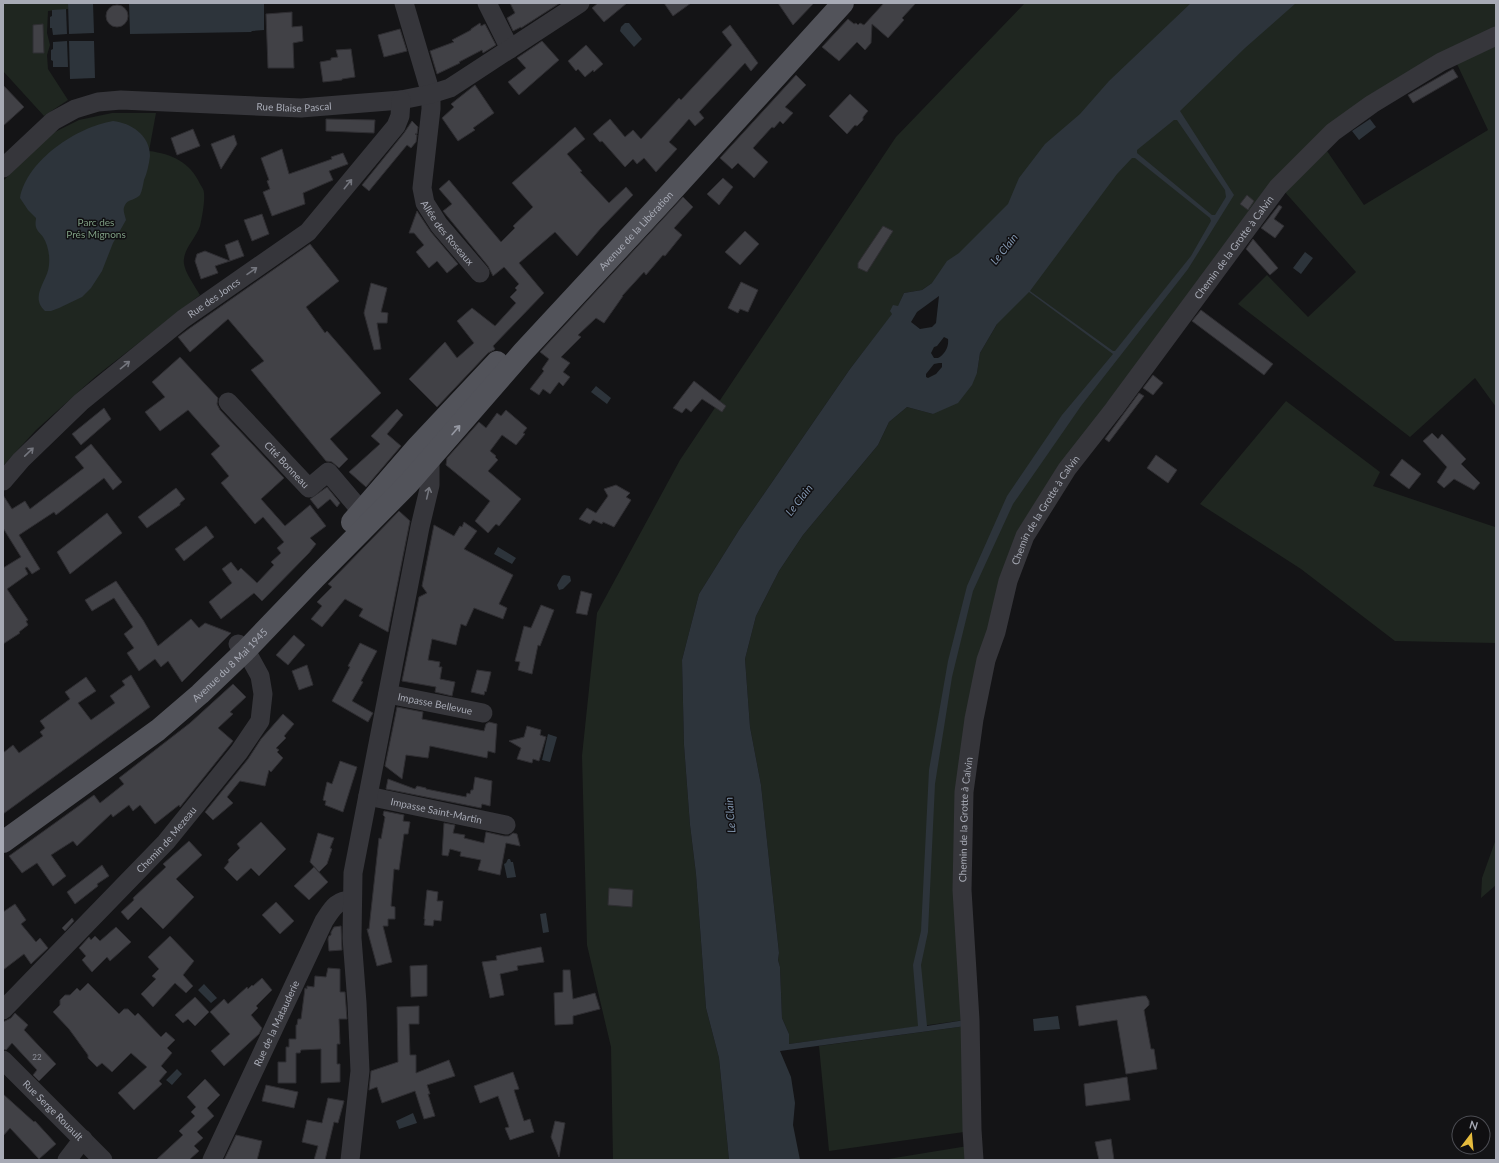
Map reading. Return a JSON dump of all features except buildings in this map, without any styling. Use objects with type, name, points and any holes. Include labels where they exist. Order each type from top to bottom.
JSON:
[{"type":"main road","name":"Avenue de la Libération","points":[[424,453],[568,286],[664,180],[769,69],[828,3]]},
{"type":"main road","name":"Avenue de la Libération","points":[[424,453],[523,352],[664,200],[843,3]]},
{"type":"main road","name":"Avenue du 8 Mai 1945","points":[[3,842],[158,730],[200,694],[242,648],[316,577],[408,484],[424,453]]},
{"type":"main road","name":"Avenue du 8 Mai 1945","points":[[3,830],[159,715],[242,648],[273,604],[362,512],[424,453]]},
{"type":"street","points":[[404,3],[431,94]]},
{"type":"street","points":[[487,3],[510,49]]},
{"type":"street","name":"Rue Blaise Pascal","points":[[6,160],[53,121],[75,109],[98,102],[121,100],[301,108],[401,100],[431,94],[450,88],[580,3]]},
{"type":"street","name":"Chemin de la Grotte à Calvin","points":[[974,1160],[970,1020],[962,890],[964,792],[974,719],[986,660],[996,632],[1008,581],[1025,536],[1067,469],[1109,415],[1278,187],[1332,132],[1372,104],[1442,62],[1496,36]]},
{"type":"street","name":"Allée des Roseaux","points":[[431,94],[430,122],[422,188],[425,203],[439,225],[480,273]]},
{"type":"street","name":"Rue des Joncs","points":[[3,481],[20,460],[87,397],[183,319],[308,232],[396,126],[400,116],[401,100]]},
{"type":"street","name":"Cité Bonneau","points":[[228,402],[309,488],[328,472],[362,512]]},
{"type":"street","points":[[350,1160],[360,1070],[352,938],[353,873],[420,527],[430,485],[424,453]]},
{"type":"street","points":[[408,484],[420,527]]},
{"type":"street","name":"Chemin de Mezeau","points":[[3,1010],[166,842],[239,752],[260,721],[264,694],[260,676],[242,648]]},
{"type":"street","name":"Impasse Bellevue","points":[[388,694],[483,713]]},
{"type":"street","name":"Impasse Saint-Martin","points":[[368,796],[506,825]]},
{"type":"street","name":"Rue de la Matauderie","points":[[212,1160],[324,920],[334,905],[341,901],[352,900]]},
{"type":"street","name":"Rue Serge Rouault","points":[[3,1060],[103,1160]]},
{"type":"street","points":[[67,1160],[83,1139]]},
{"type":"green space","points":[[3,3],[68,3],[68,9],[48,11],[47,33],[50,45],[47,55],[48,69],[68,100],[44,116],[3,71]]},
{"type":"green space","points":[[1025,3],[1496,3],[1496,32],[1283,174],[1025,536],[974,719],[965,1020],[789,1044],[789,1034],[782,1018],[780,967],[778,960],[779,953],[761,785],[750,727],[745,659],[756,616],[779,571],[803,535],[878,445],[889,422],[907,407],[933,414],[977,373],[980,353],[997,324],[932,283],[922,290],[904,293],[898,307],[850,369],[739,530],[699,594],[682,660],[684,745],[690,825],[696,874],[706,1008],[719,1058],[729,1160],[613,1160],[611,1047],[587,945],[582,756],[597,613],[680,460],[896,137]]},
{"type":"green space","points":[[1496,45],[1496,407],[1475,378],[1410,437],[1238,304],[1267,275],[1308,317],[1356,272],[1284,191],[1327,151],[1364,205],[1488,130],[1457,64]]},
{"type":"green space","name":"Parc des Prés Mignons","points":[[112,113],[156,113],[149,151],[165,154],[179,160],[191,170],[203,188],[204,200],[200,226],[186,250],[184,259],[185,268],[200,295],[95,377],[36,430],[3,466],[3,181],[51,134],[79,120]]},
{"type":"green space","points":[[1286,401],[1380,472],[1373,486],[1495,527],[1496,525],[1496,643],[1395,641],[1301,569],[1200,504]]},
{"type":"green space","points":[[1496,839],[1496,885],[1481,898],[1482,878]]},
{"type":"green space","points":[[966,1026],[964,1132],[829,1151],[819,1046]]},
{"type":"green space","points":[[974,1145],[974,1160],[882,1160]]},
{"type":"water","points":[[68,3],[93,3],[94,33],[69,34]]},
{"type":"water","points":[[129,3],[264,3],[264,30],[251,32],[130,34]]},
{"type":"water","name":"Le Clain","points":[[1191,3],[1296,3],[1245,48],[1180,111],[1234,195],[1188,269],[1081,406],[1013,504],[973,591],[952,677],[935,784],[928,932],[921,965],[927,1026],[965,1020],[966,1026],[780,1051],[791,1077],[795,1103],[793,1125],[800,1160],[729,1160],[719,1058],[706,1008],[696,874],[690,825],[684,745],[682,660],[699,594],[739,530],[850,369],[892,314],[890,311],[893,305],[898,306],[904,293],[922,290],[932,283],[947,261],[959,253],[1008,204],[1019,178],[1045,144],[1080,114],[1109,81]],"holes":[[[1174,120],[1177,120],[1225,190],[1226,197],[1215,215],[1212,215],[1137,153],[1137,150]],[[1132,158],[1135,158],[1210,218],[1211,221],[1191,256],[1115,351],[1030,291],[1117,174]],[[1029,292],[1113,354],[1062,415],[1007,496],[967,586],[948,661],[929,770],[921,931],[913,965],[918,1026],[789,1044],[789,1034],[782,1018],[780,967],[778,960],[779,953],[761,785],[750,727],[745,659],[756,616],[779,571],[803,535],[878,445],[889,422],[907,407],[933,414],[958,403],[972,385],[977,373],[980,353],[997,324]],[[939,296],[936,323],[932,327],[920,329],[911,322],[917,312]],[[944,337],[948,339],[948,345],[945,352],[938,358],[934,358],[931,353],[934,347],[937,346]],[[942,363],[942,367],[936,374],[928,378],[926,377],[926,374],[934,364]]]},
{"type":"water","points":[[66,9],[67,34],[53,35],[52,28],[50,28],[50,17],[52,16],[52,10]]},
{"type":"water","points":[[625,23],[629,23],[642,39],[634,47],[620,31],[621,27]]},
{"type":"water","points":[[67,41],[68,67],[53,67],[51,50],[53,49],[53,42]]},
{"type":"water","points":[[69,41],[94,41],[95,78],[70,79]]},
{"type":"water","points":[[1370,119],[1376,127],[1359,140],[1352,131]]},
{"type":"water","points":[[113,121],[133,127],[147,142],[150,156],[140,195],[126,203],[124,211],[126,220],[113,243],[102,271],[91,288],[82,297],[59,308],[51,311],[45,311],[39,300],[39,294],[48,271],[49,254],[45,240],[38,231],[36,218],[28,210],[20,198],[25,184],[32,171],[56,148],[84,130],[99,124]]},
{"type":"water","points":[[1305,252],[1313,258],[1301,274],[1293,268]]},
{"type":"water","points":[[596,386],[611,398],[607,404],[591,392]]},
{"type":"water","points":[[498,547],[516,558],[512,564],[494,554]]},
{"type":"water","points":[[564,575],[570,576],[571,581],[563,589],[559,590],[557,585]]},
{"type":"water","points":[[548,734],[557,737],[550,762],[542,760]]},
{"type":"water","points":[[508,859],[513,862],[516,877],[507,878],[504,864]]},
{"type":"water","points":[[546,913],[549,932],[543,933],[540,914]]},
{"type":"water","points":[[204,984],[217,998],[211,1003],[198,990]]},
{"type":"water","points":[[1058,1016],[1060,1029],[1034,1031],[1033,1019]]},
{"type":"water","points":[[177,1069],[182,1074],[172,1085],[166,1080]]},
{"type":"water","points":[[413,1113],[417,1123],[399,1129],[396,1121]]}]
